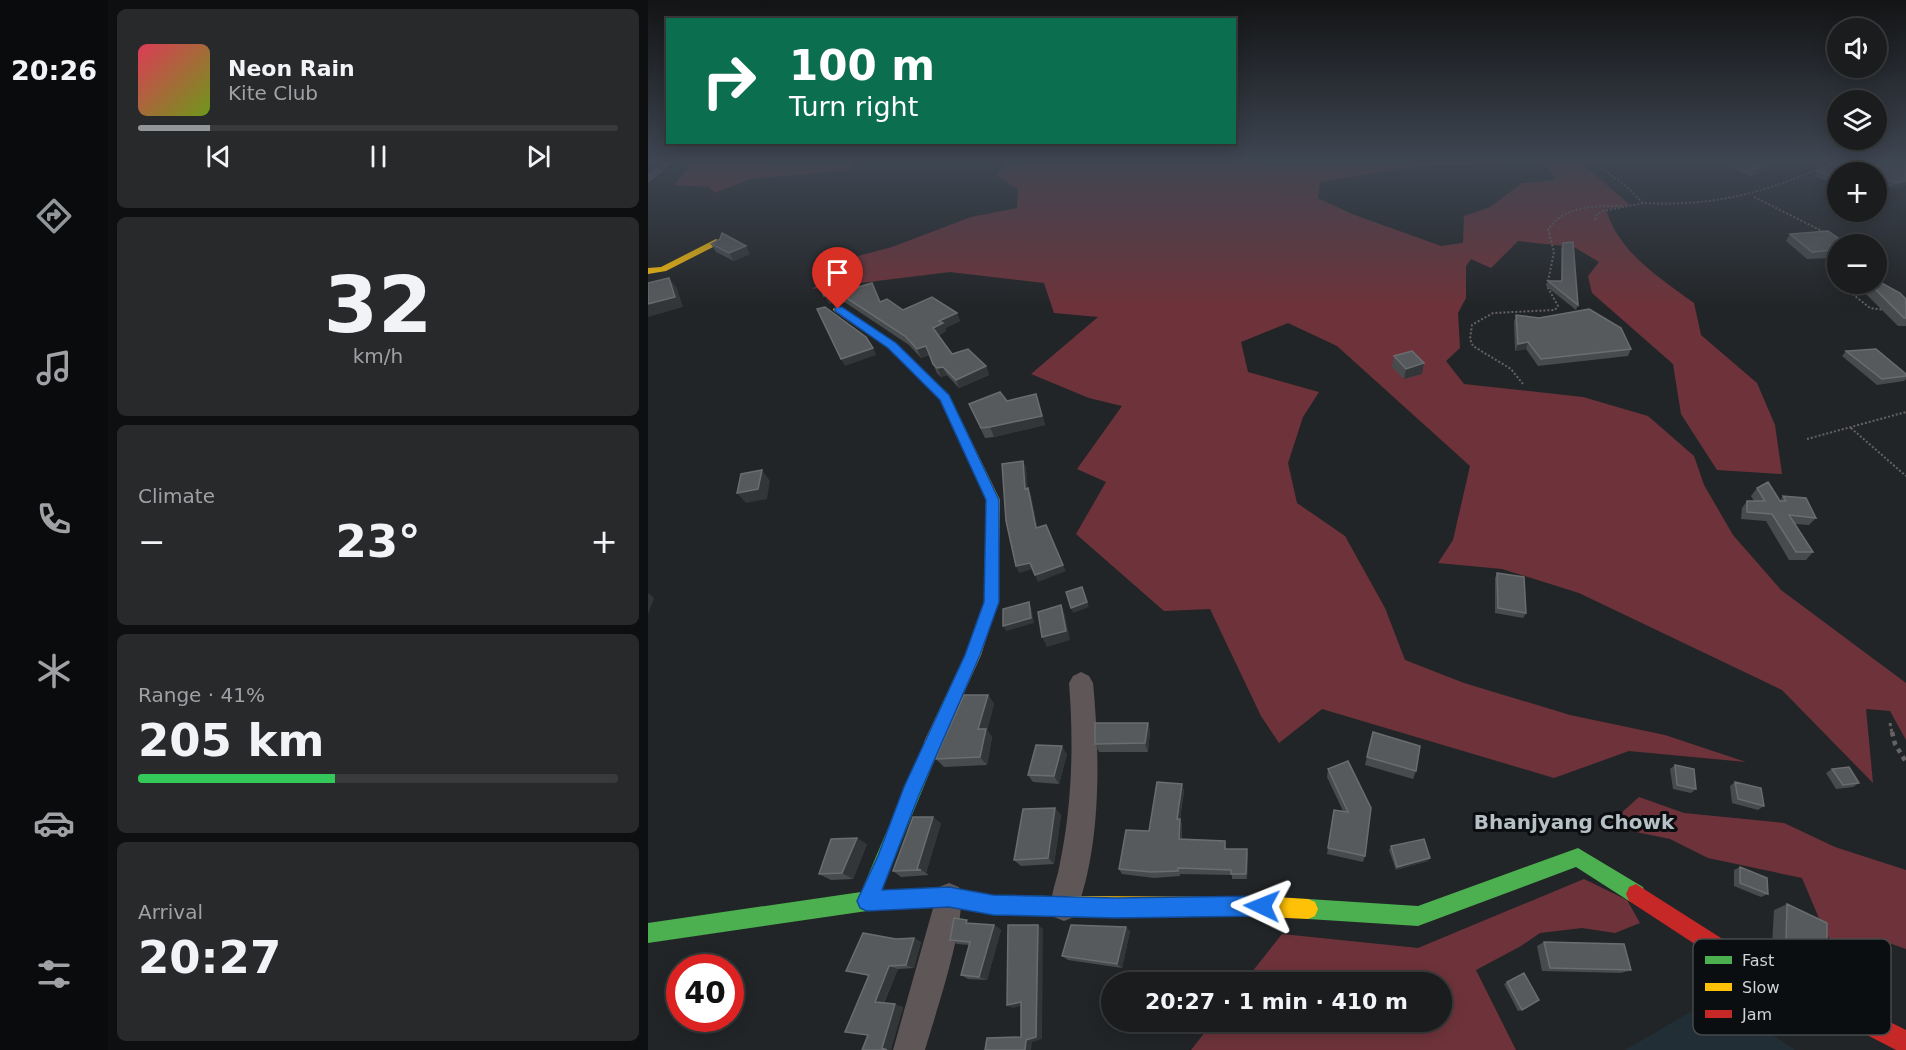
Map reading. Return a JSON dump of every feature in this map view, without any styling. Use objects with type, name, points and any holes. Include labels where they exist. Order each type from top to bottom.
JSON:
[{"type":"street","points":[[648,271],[663,269],[716,242]]},
{"type":"street","points":[[838,309],[892,346],[945,398],[993,500],[992,602],[973,655],[910,793],[886,860],[867,901]]},
{"type":"street","points":[[1064,907],[1085,780],[1086,727],[1081,683]]},
{"type":"street","points":[[648,933],[867,901],[949,897],[993,905],[1064,907],[1240,904],[1418,916],[1578,857],[1705,939]]},
{"type":"street","points":[[909,1050],[939,946],[949,897]]},
{"type":"street","points":[[1891,1034],[1906,1045]]},
{"type":"path","points":[[1523,384],[1511,369],[1473,346],[1470,339],[1472,325],[1493,313],[1555,310],[1558,306],[1546,286],[1555,261],[1556,248],[1548,229],[1557,216],[1573,210]]},
{"type":"path","points":[[1595,220],[1597,214],[1607,210]]},
{"type":"path","points":[[1779,210],[1826,233]]},
{"type":"path","points":[[1853,294],[1870,308],[1878,311],[1893,309]]},
{"type":"path","points":[[1807,439],[1906,412]]},
{"type":"path","points":[[1851,428],[1906,476]]},
{"type":"path","points":[[1890,723],[1895,744],[1906,762]]},
{"type":"shaded area","points":[[1007,210],[1344,210],[1441,246],[1463,243],[1464,216],[1481,210],[1606,210],[1620,238],[1630,251],[1694,303],[1701,335],[1757,383],[1775,425],[1782,474],[1717,470],[1681,414],[1673,364],[1592,293],[1588,276],[1599,262],[1574,247],[1518,241],[1491,268],[1471,259],[1466,266],[1466,298],[1458,313],[1460,348],[1446,361],[1464,384],[1583,397],[1648,416],[1694,456],[1704,485],[1733,535],[1781,590],[1906,683],[1906,740],[1890,711],[1866,709],[1873,783],[1782,690],[1579,593],[1502,569],[1438,563],[1453,540],[1470,466],[1337,346],[1288,323],[1241,342],[1248,372],[1319,392],[1303,417],[1288,463],[1297,503],[1345,536],[1385,608],[1405,660],[1464,683],[1570,715],[1665,735],[1746,762],[1629,751],[1554,778],[1322,709],[1279,743],[1261,716],[1210,609],[1164,611],[1076,534],[1106,482],[1077,469],[1122,406],[1089,398],[1031,374],[1098,317],[1054,313],[1044,283],[950,272],[812,289],[858,256],[892,247],[971,217]]},
{"type":"shaded area","points":[[1639,797],[1684,813],[1784,823],[1835,847],[1906,870],[1906,949],[1891,944],[1891,939],[1831,939],[1826,935],[1802,878],[1708,858],[1670,839],[1607,826]]},
{"type":"shaded area","points":[[1584,879],[1627,900],[1640,923],[1615,933],[1582,928],[1540,933],[1476,970],[1516,1050],[1191,1050],[1205,1032],[1452,1032],[1452,972],[1252,972],[1282,934],[1418,948]]},
{"type":"shaded area","points":[[1693,1010],[1693,1035],[1773,1035],[1795,1050],[1625,1050]]},
{"type":"building","points":[[1828,231],[1832,234],[1827,234],[1827,251],[1812,252],[1790,234]]},
{"type":"building","points":[[722,233],[746,246],[729,253],[711,244],[720,239]]},
{"type":"building","points":[[1573,242],[1578,305],[1548,281],[1562,281],[1563,243]]},
{"type":"building","points":[[669,278],[675,297],[648,304],[648,283]]},
{"type":"building","points":[[855,281],[858,287],[872,283],[880,302],[887,299],[903,310],[932,297],[957,313],[939,321],[943,323],[933,328],[952,354],[968,349],[986,366],[956,380],[943,367],[937,368],[933,364],[926,346],[917,349],[905,336],[842,295],[833,292],[824,296],[821,290]]},
{"type":"building","points":[[1887,286],[1906,299],[1906,318],[1880,294],[1887,294]]},
{"type":"building","points":[[825,307],[866,337],[873,348],[841,359],[817,309]]},
{"type":"building","points":[[1589,309],[1621,328],[1631,349],[1541,359],[1528,342],[1518,344],[1516,315],[1539,318]]},
{"type":"building","points":[[1876,349],[1906,376],[1882,379],[1846,351]]},
{"type":"building","points":[[1412,351],[1424,363],[1406,369],[1394,356]]},
{"type":"building","points":[[1000,392],[1007,401],[1036,394],[1042,416],[981,428],[969,404]]},
{"type":"building","points":[[1023,461],[1025,489],[1028,488],[1036,528],[1046,525],[1063,565],[1035,575],[1030,563],[1016,566],[1006,521],[1002,464]]},
{"type":"building","points":[[762,470],[758,489],[737,493],[741,474]]},
{"type":"building","points":[[1768,482],[1780,501],[1786,501],[1783,496],[1806,498],[1816,518],[1789,515],[1813,552],[1796,552],[1772,514],[1747,512],[1747,501],[1765,501],[1757,488]]},
{"type":"building","points":[[1497,573],[1524,577],[1526,613],[1498,608]]},
{"type":"building","points":[[1082,587],[1087,602],[1071,608],[1066,592]]},
{"type":"building","points":[[1029,602],[1031,618],[1003,626],[1003,609]]},
{"type":"building","points":[[1061,605],[1066,631],[1042,637],[1038,612]]},
{"type":"building","points":[[964,695],[988,695],[978,729],[986,729],[980,757],[936,759],[938,753]]},
{"type":"building","points":[[1095,723],[1148,723],[1145,743],[1095,744]]},
{"type":"building","points":[[1373,732],[1420,746],[1416,771],[1367,757]]},
{"type":"building","points":[[1036,745],[1062,746],[1054,776],[1028,775]]},
{"type":"building","points":[[1348,761],[1371,808],[1365,856],[1328,848],[1334,810],[1348,812],[1328,769]]},
{"type":"building","points":[[1675,765],[1694,769],[1696,789],[1677,785]]},
{"type":"building","points":[[1849,767],[1859,783],[1843,785],[1832,769]]},
{"type":"building","points":[[1157,782],[1182,784],[1177,819],[1180,819],[1179,839],[1225,841],[1225,849],[1247,849],[1246,874],[1231,874],[1231,870],[1178,868],[1178,871],[1151,872],[1119,869],[1126,830],[1149,831]]},
{"type":"building","points":[[1735,782],[1761,788],[1764,806],[1738,799]]},
{"type":"building","points":[[1055,808],[1048,858],[1014,860],[1023,809]]},
{"type":"building","points":[[913,817],[933,817],[917,869],[921,870],[893,871]]},
{"type":"building","points":[[857,838],[842,873],[819,874],[831,839]]},
{"type":"building","points":[[1424,839],[1430,858],[1397,867],[1391,846]]},
{"type":"building","points":[[1740,867],[1767,878],[1768,894],[1740,883]]},
{"type":"building","points":[[1787,904],[1827,923],[1827,939],[1786,939]]},
{"type":"building","points":[[954,918],[967,920],[966,923],[994,925],[979,977],[961,975],[970,942],[950,940]]},
{"type":"building","points":[[1008,925],[1038,925],[1036,1037],[1026,1040],[1025,1050],[985,1050],[987,1038],[1021,1037],[1021,1002],[1007,1005]]},
{"type":"building","points":[[1071,925],[1126,927],[1117,964],[1062,956]]},
{"type":"building","points":[[863,933],[896,939],[914,938],[906,965],[889,966],[875,1002],[895,1004],[882,1048],[887,1050],[862,1050],[868,1035],[845,1032],[869,975],[846,971]]},
{"type":"building","points":[[1544,942],[1624,944],[1631,970],[1550,968]]},
{"type":"building","points":[[1524,973],[1539,1000],[1522,1010],[1507,982]]},
{"type":"traffic: fast","points":[[867,901],[933,742]]},
{"type":"traffic: fast","points":[[1308,909],[1418,916],[1578,857],[1636,894]]},
{"type":"traffic: fast","points":[[648,933],[867,901],[949,897],[993,905],[1052,906]]},
{"type":"traffic: slow","points":[[648,271],[663,269],[716,242]]},
{"type":"traffic: slow","points":[[838,309],[892,346],[945,398],[993,500],[991,602],[973,655],[933,742]]},
{"type":"traffic: slow","points":[[1052,906],[1244,906],[1308,909]]},
{"type":"traffic: jam","points":[[1636,894],[1705,939]]},
{"type":"traffic: jam","points":[[1891,1034],[1906,1045]]},
{"type":"district","name":"Bhanjyang Chowk","points":[[1574,822]]},
{"type":"route","points":[[838,309],[892,346],[945,398],[971,459],[993,500],[992,602],[973,655],[910,793],[886,860],[867,901],[949,897],[993,905],[1116,908],[1240,904],[1262,906]]}]
